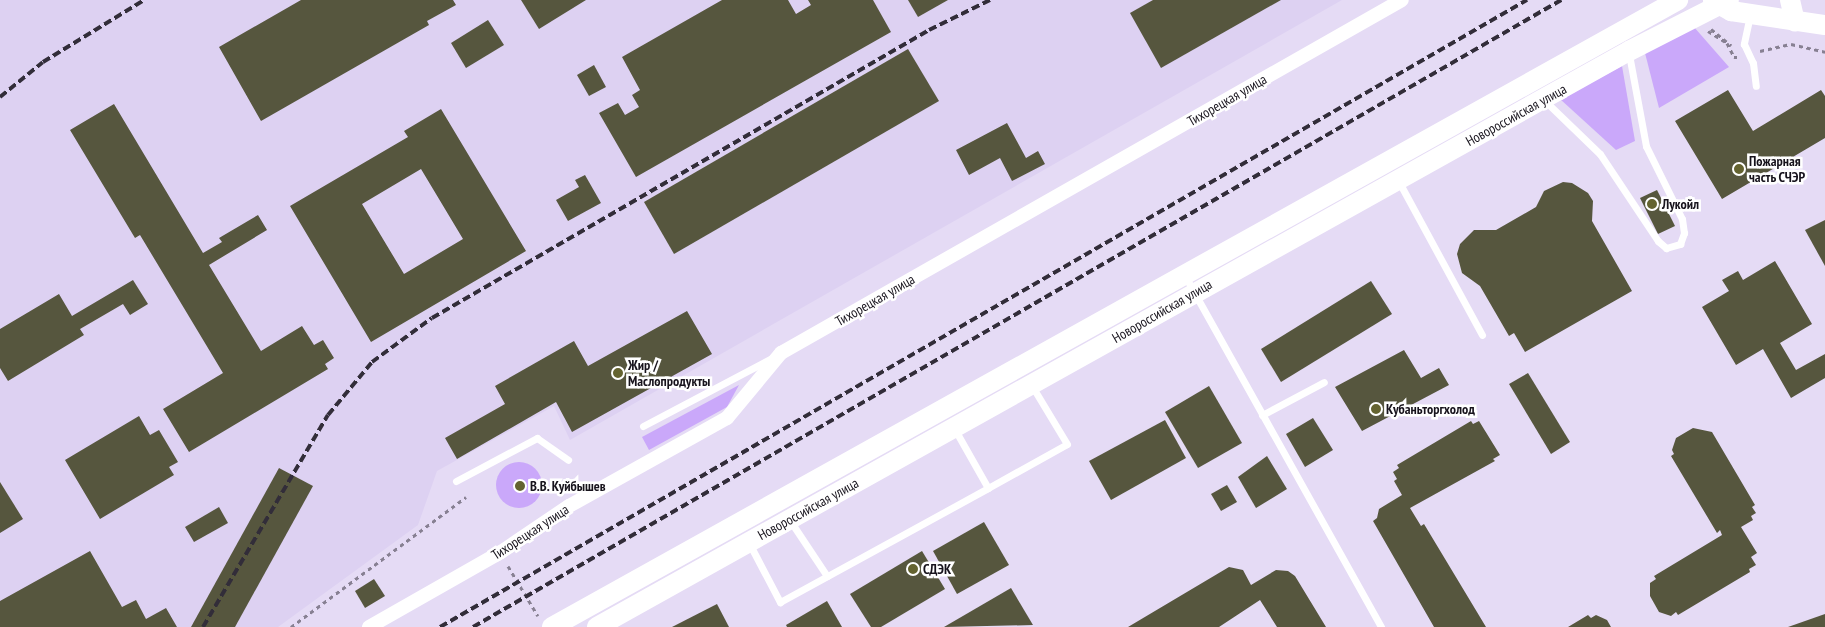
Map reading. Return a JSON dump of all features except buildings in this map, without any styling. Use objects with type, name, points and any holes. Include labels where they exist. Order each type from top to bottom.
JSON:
[{"type":"main road","name":"Новороссийская улица","points":[[597,627],[789,520],[1184,274],[1678,0]]},
{"type":"main road","points":[[1790,0],[1795,21]]},
{"type":"main road","name":"Новороссийская улица","points":[[547,624],[949,419],[1032,386],[1194,292],[1720,2]]},
{"type":"main road","points":[[1720,2],[1750,13],[1825,25]]},
{"type":"street","name":"Тихорецкая улица","points":[[369,627],[501,552],[569,506],[727,418],[781,353],[1402,0]]},
{"type":"lane","points":[[1750,13],[1744,44],[1753,64],[1756,86]]},
{"type":"lane","points":[[1543,99],[1600,154],[1641,216],[1666,248],[1680,244],[1684,233],[1682,219],[1646,146],[1629,51]]},
{"type":"lane","points":[[1397,180],[1482,335]]},
{"type":"lane","points":[[1184,274],[1381,627]]},
{"type":"lane","points":[[643,426],[781,353]]},
{"type":"lane","points":[[1262,415],[1324,382]]},
{"type":"lane","points":[[748,542],[780,602],[988,488],[1067,444],[1032,386]]},
{"type":"lane","points":[[949,419],[988,488]]},
{"type":"lane","points":[[456,481],[537,438],[568,460]]},
{"type":"lane","points":[[789,520],[827,576]]},
{"type":"path","points":[[1791,44],[1825,52]]},
{"type":"path","points":[[292,627],[466,497]]},
{"type":"path","points":[[501,552],[547,624]]},
{"type":"shaded area","points":[[0,0],[1342,0],[570,440],[554,406],[437,471],[418,525],[278,627],[0,627]]},
{"type":"shaded area","points":[[1694,27],[1729,67],[1659,108],[1645,53]]},
{"type":"shaded area","points":[[1622,66],[1635,141],[1616,150],[1560,99]]},
{"type":"shaded area","points":[[739,385],[727,407],[649,450],[642,437]]},
{"type":"shaded area","points":[[519,462],[532,466],[538,472],[542,485],[538,498],[532,504],[519,508],[506,504],[500,498],[496,485],[500,472],[506,466]]},
{"type":"railway","points":[[0,97],[43,62],[144,0]]},
{"type":"railway","points":[[203,627],[328,415],[372,362],[432,318],[929,30],[990,0]]},
{"type":"railway","points":[[440,627],[1527,0]]},
{"type":"railway","points":[[473,627],[1561,0]]},
{"type":"place","name":"Пожарная часть СЧЭР","points":[[1739,169]]},
{"type":"place","name":"Лукойл","points":[[1652,204]]},
{"type":"place","name":"Жир / Маслопродукты","points":[[618,373]]},
{"type":"place","name":"Кубаньторгхолод","points":[[1376,409]]},
{"type":"place","name":"В.В. Куйбышев","points":[[520,486]]},
{"type":"place","name":"СДЭК","points":[[913,569]]}]
